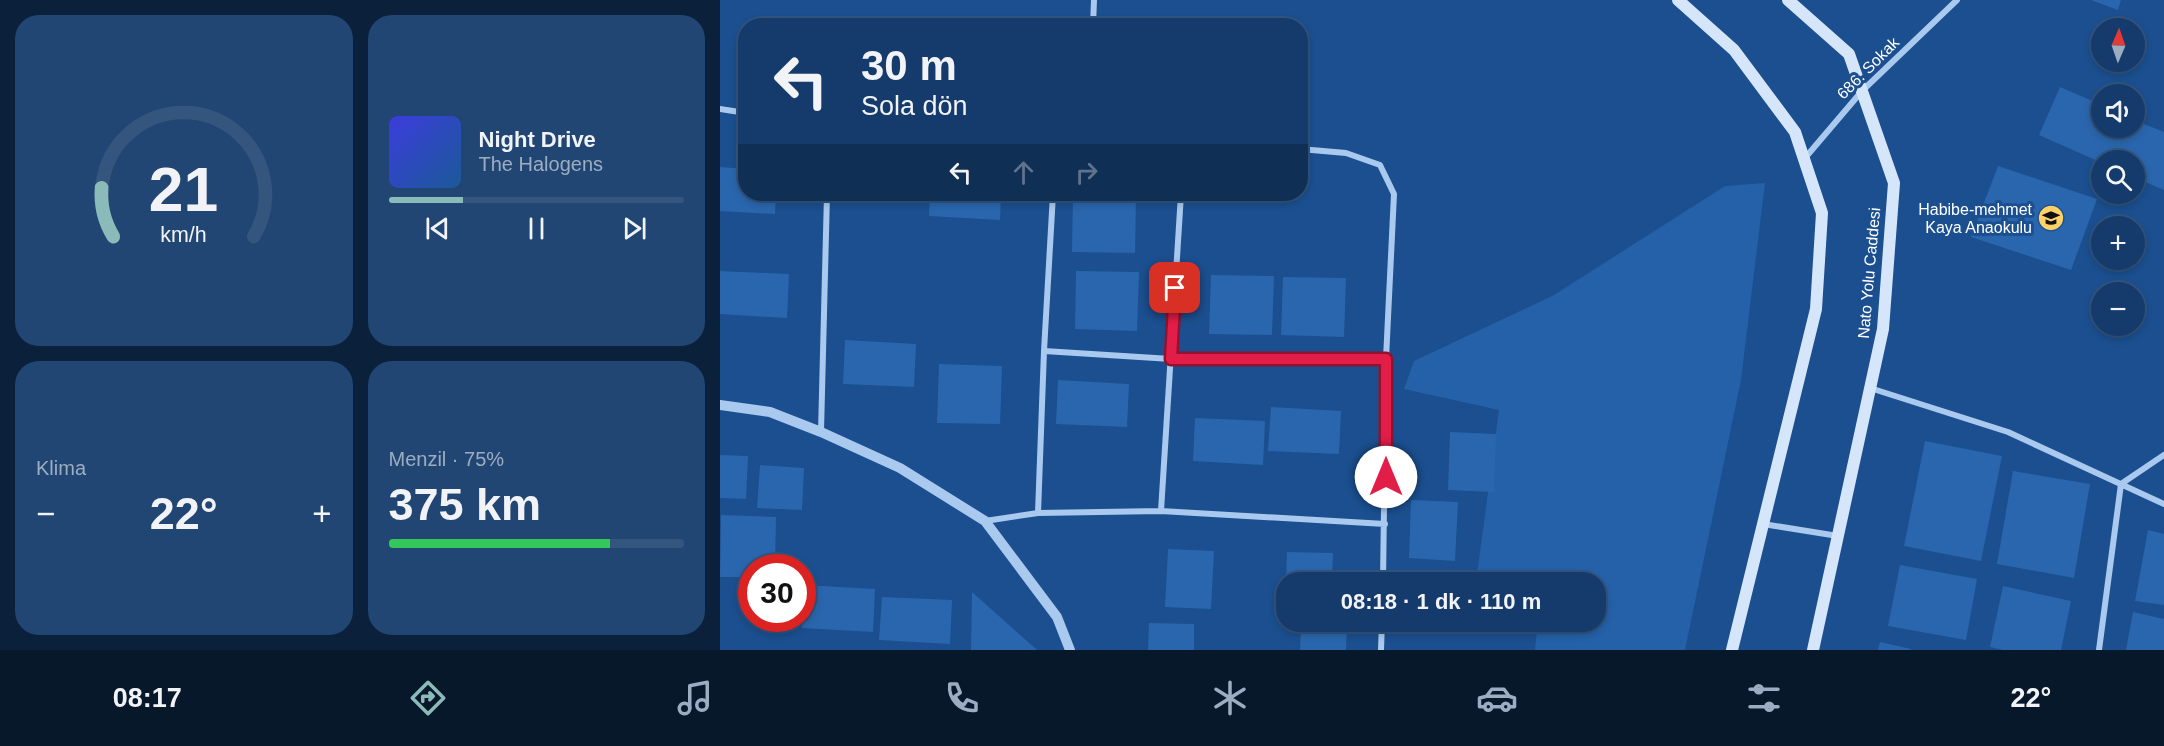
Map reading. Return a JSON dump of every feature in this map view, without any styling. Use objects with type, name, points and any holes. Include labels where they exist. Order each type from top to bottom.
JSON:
[{"type":"main road","points":[[1678,0],[1734,50],[1795,132],[1822,213],[1816,309],[1732,650]]},
{"type":"main road","name":"Nato Yolu Caddesi","points":[[1788,0],[1848,54],[1894,183],[1883,329],[1813,650]]},
{"type":"street","points":[[1093,18],[1094,0]]},
{"type":"street","name":"686. Sokak","points":[[1804,159],[1862,91],[1957,0]]},
{"type":"street","points":[[720,109],[738,112]]},
{"type":"street","points":[[1308,150],[1346,153],[1380,165],[1394,194],[1386,359],[1383,572]]},
{"type":"street","points":[[821,432],[827,201]]},
{"type":"street","points":[[1038,513],[1053,201]]},
{"type":"street","points":[[1161,511],[1181,201]]},
{"type":"street","points":[[1044,351],[1171,359],[1386,359]]},
{"type":"street","points":[[1870,388],[2008,432],[2164,504]]},
{"type":"street","points":[[720,405],[770,412],[821,432],[900,468],[985,521],[1057,617],[1070,650]]},
{"type":"street","points":[[2099,650],[2121,484],[2164,455]]},
{"type":"street","points":[[985,521],[1038,513],[1161,511],[1385,524]]},
{"type":"street","points":[[1763,524],[1838,536]]},
{"type":"street","points":[[1381,650],[1382,632]]},
{"type":"shaded area","points":[[1765,183],[1741,380],[1685,650],[1535,650],[1537,632],[1606,632],[1606,572],[1477,572],[1499,410],[1404,389],[1414,361],[1554,295],[1725,186]]},
{"type":"building","points":[[2091,0],[2121,0],[2118,10]]},
{"type":"building","points":[[2060,87],[2091,100],[2091,138],[2145,138],[2145,124],[2164,132],[2164,190],[2145,182],[2145,150],[2091,150],[2091,158],[2039,135]]},
{"type":"building","points":[[1998,166],[2091,197],[2091,204],[2095,204],[2071,270],[1971,237]]},
{"type":"building","points":[[720,167],[738,168],[738,201],[776,201],[775,214],[720,211]]},
{"type":"building","points":[[930,201],[1001,201],[1000,220],[929,216]]},
{"type":"building","points":[[1073,201],[1136,201],[1135,253],[1072,252]]},
{"type":"building","points":[[720,271],[789,274],[787,318],[720,314]]},
{"type":"building","points":[[1076,271],[1139,272],[1137,331],[1075,329]]},
{"type":"building","points":[[1211,275],[1274,276],[1272,335],[1209,334]]},
{"type":"building","points":[[1283,277],[1346,278],[1344,337],[1281,335]]},
{"type":"building","points":[[845,340],[916,344],[914,387],[843,384]]},
{"type":"building","points":[[939,364],[1002,366],[1000,424],[937,423]]},
{"type":"building","points":[[1058,380],[1129,384],[1127,427],[1056,424]]},
{"type":"building","points":[[1271,407],[1341,411],[1339,454],[1268,451]]},
{"type":"building","points":[[1195,418],[1265,421],[1263,465],[1193,461]]},
{"type":"building","points":[[1450,432],[1496,434],[1494,492],[1448,490]]},
{"type":"building","points":[[1925,441],[2002,456],[1981,561],[1904,546]]},
{"type":"building","points":[[720,455],[748,456],[746,499],[720,498]]},
{"type":"building","points":[[760,465],[804,468],[802,510],[757,508]]},
{"type":"building","points":[[2013,471],[2090,484],[2074,578],[1997,564]]},
{"type":"building","points":[[1411,500],[1458,502],[1455,561],[1409,558]]},
{"type":"building","points":[[721,515],[776,517],[775,554],[738,554],[738,577],[720,577]]},
{"type":"building","points":[[2148,530],[2164,534],[2164,605],[2135,601]]},
{"type":"building","points":[[1168,549],[1214,551],[1211,609],[1165,607]]},
{"type":"building","points":[[1287,552],[1333,553],[1332,572],[1286,572]]},
{"type":"building","points":[[1900,565],[1977,579],[1966,640],[1888,626]]},
{"type":"building","points":[[816,586],[875,589],[873,632],[816,629]]},
{"type":"building","points":[[2003,586],[2071,601],[2061,650],[2003,650],[1990,647]]},
{"type":"building","points":[[972,592],[1037,650],[971,650]]},
{"type":"building","points":[[882,597],[952,600],[950,644],[879,640]]},
{"type":"building","points":[[2133,612],[2164,619],[2164,650],[2126,650]]},
{"type":"building","points":[[1149,623],[1194,624],[1194,650],[1148,650]]},
{"type":"building","points":[[1301,632],[1347,632],[1346,650],[1300,650]]},
{"type":"building","points":[[1880,642],[1911,649],[1911,650],[1878,650]]},
{"type":"place","name":"Habibe-mehmet Kaya Anaokulu","points":[[2051,218]]},
{"type":"route","points":[[1175,288],[1171,359],[1386,359],[1386,477]]}]
